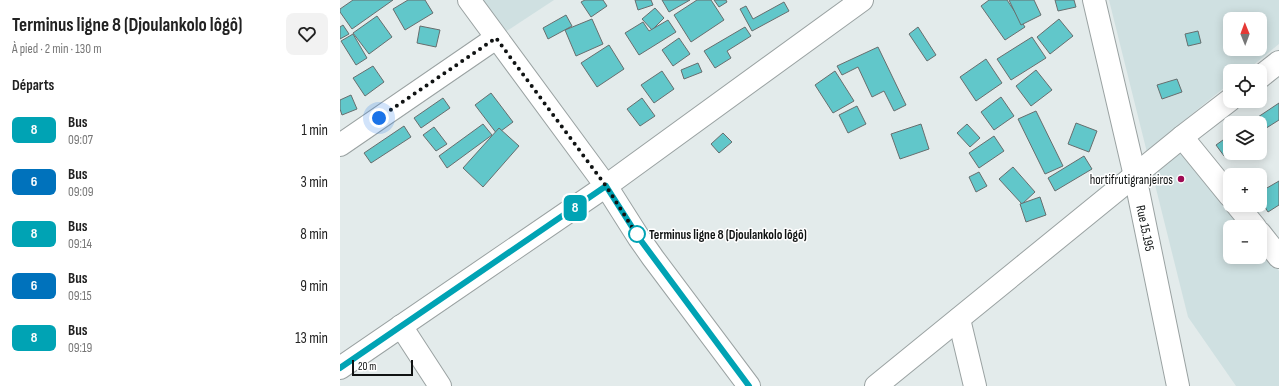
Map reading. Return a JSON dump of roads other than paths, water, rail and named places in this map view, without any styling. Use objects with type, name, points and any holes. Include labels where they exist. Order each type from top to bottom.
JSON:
[{"type":"street","points":[[469,0],[606,186],[639,238],[749,386]]},
{"type":"street","points":[[340,368],[606,186],[862,0]]},
{"type":"street","name":"Rue 15.195","points":[[1094,0],[1135,176],[1178,386]]},
{"type":"street","points":[[340,145],[496,38]]},
{"type":"street","points":[[1267,71],[1279,62]]},
{"type":"street","points":[[876,386],[1182,137],[1223,105]]},
{"type":"street","points":[[1182,137],[1223,187]]},
{"type":"street","points":[[1243,212],[1249,220]]},
{"type":"street","points":[[1267,242],[1279,257]]},
{"type":"street","points":[[959,319],[975,386]]},
{"type":"street","points":[[401,326],[440,386]]},
{"type":"place","name":"hortifrutigranjeiros","points":[[1181,179]]},
{"type":"place","name":"Terminus ligne 8 (Djoulankolo lôgô)","points":[[637,234]]}]
